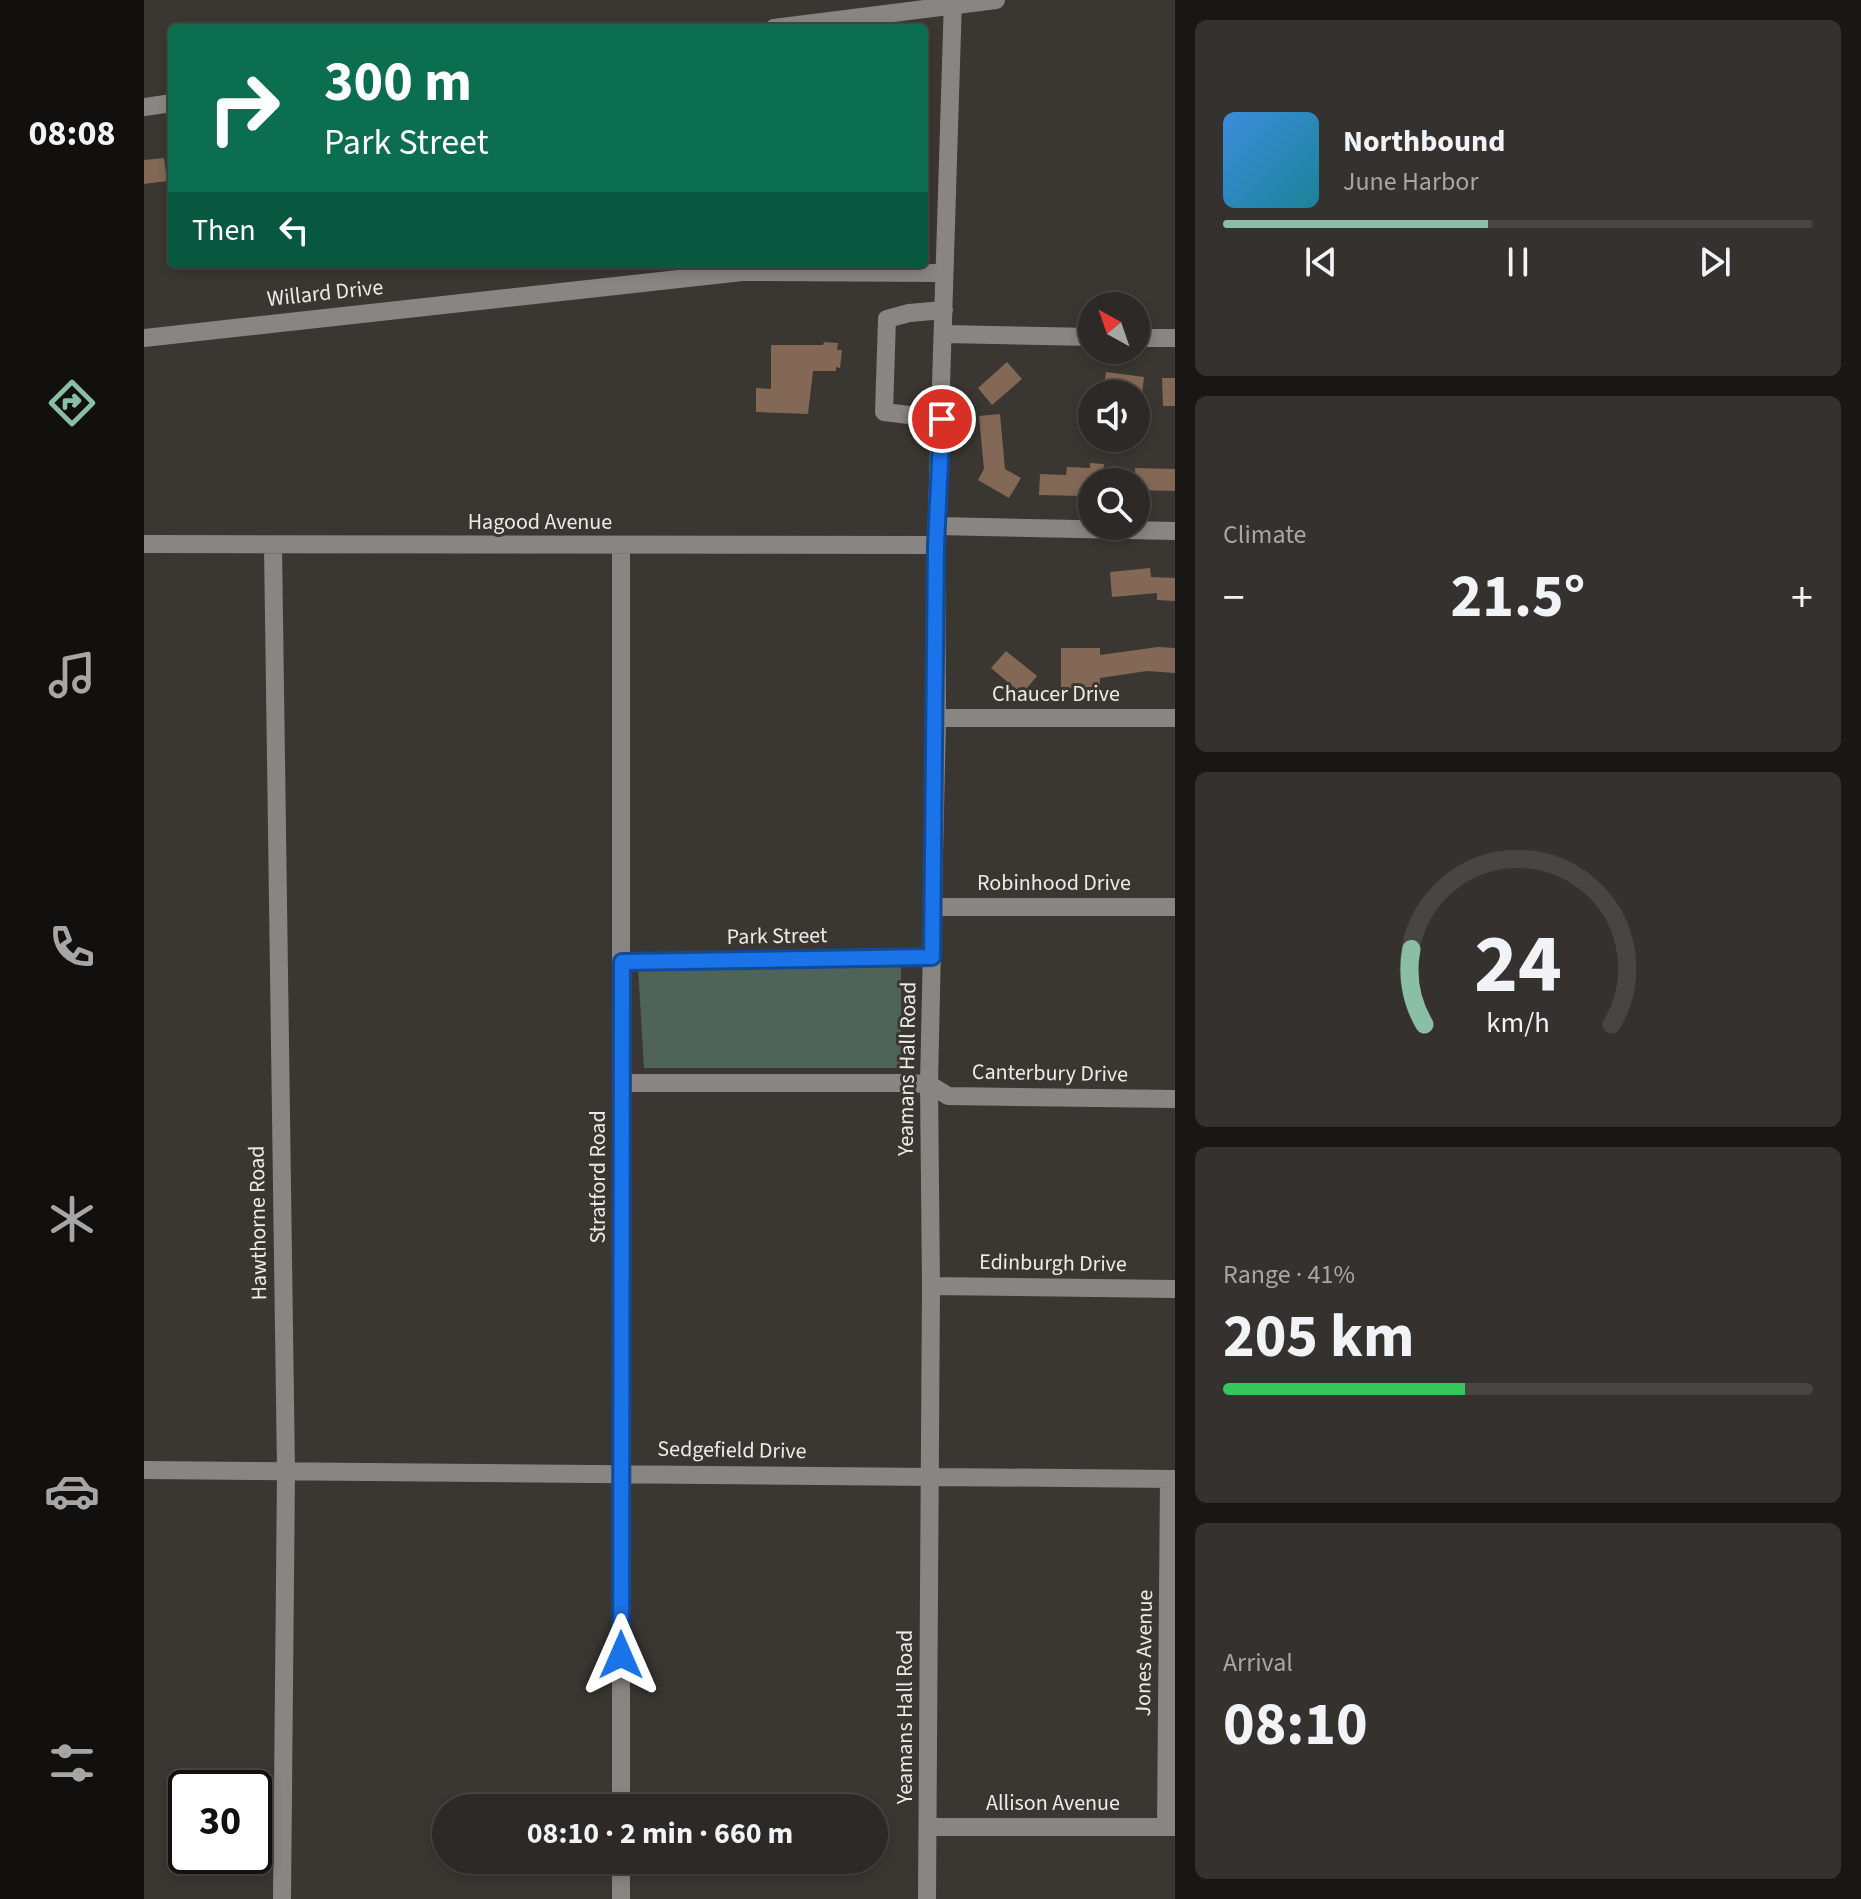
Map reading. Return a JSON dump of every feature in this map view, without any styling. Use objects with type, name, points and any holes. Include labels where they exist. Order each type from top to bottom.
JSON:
[{"type":"street","points":[[803,24],[996,0]]},
{"type":"street","name":"Yeamans Hall Road","points":[[927,1899],[930,1827],[929,1084],[937,718],[936,545],[953,3]]},
{"type":"street","points":[[144,107],[168,104]]},
{"type":"street","name":"Willard Drive","points":[[144,338],[742,272],[943,273]]},
{"type":"street","points":[[942,419],[884,412],[887,319],[909,313],[944,310]]},
{"type":"street","points":[[944,334],[1078,337]]},
{"type":"street","points":[[1150,338],[1175,338]]},
{"type":"street","points":[[937,526],[1175,531]]},
{"type":"street","name":"Hagood Avenue","points":[[144,544],[936,545]]},
{"type":"street","name":"Hawthorne Road","points":[[273,546],[286,1471],[282,1899]]},
{"type":"street","name":"Stratford Road","points":[[621,546],[621,1794]]},
{"type":"street","name":"Chaucer Drive","points":[[937,718],[1175,718]]},
{"type":"street","name":"Robinhood Drive","points":[[932,907],[1175,907]]},
{"type":"street","name":"Park Street","points":[[622,962],[932,957]]},
{"type":"street","points":[[623,1083],[929,1084]]},
{"type":"street","name":"Canterbury Drive","points":[[929,1084],[948,1096],[1175,1099]]},
{"type":"street","name":"Edinburgh Drive","points":[[931,1286],[1175,1289]]},
{"type":"street","name":"Sedgefield Drive","points":[[144,1470],[1172,1479]]},
{"type":"street","name":"Jones Avenue","points":[[1170,1827],[1172,1479]]},
{"type":"street","name":"Allison Avenue","points":[[930,1827],[1170,1827]]},
{"type":"street","points":[[621,1874],[621,1899]]},
{"type":"green space","points":[[901,963],[901,1068],[644,1068],[638,966]]},
{"type":"building","points":[[164,158],[167,181],[144,184],[144,160]]},
{"type":"building","points":[[824,342],[838,343],[837,350],[842,350],[840,368],[836,367],[836,371],[813,371],[808,414],[756,412],[756,388],[771,389],[771,345],[823,345]]},
{"type":"building","points":[[1007,362],[1022,379],[992,405],[978,388]]},
{"type":"building","points":[[1106,372],[1144,377],[1144,380],[1105,380]]},
{"type":"building","points":[[1162,378],[1175,378],[1175,406],[1163,406]]},
{"type":"building","points":[[1000,414],[1005,469],[1021,478],[1009,498],[978,480],[984,469],[979,416]]},
{"type":"building","points":[[1090,463],[1104,464],[1103,468],[1090,468]]},
{"type":"building","points":[[1067,467],[1090,468],[1078,468],[1078,496],[1039,495],[1040,474],[1066,475]]},
{"type":"building","points":[[1150,468],[1175,469],[1175,491],[1150,490]]},
{"type":"building","points":[[1150,568],[1151,577],[1175,578],[1175,601],[1157,600],[1157,593],[1112,597],[1110,572]]},
{"type":"building","points":[[1158,647],[1175,648],[1175,673],[1147,671],[1100,678],[1100,686],[1090,688],[1061,688],[1061,648],[1100,648],[1100,655]]},
{"type":"building","points":[[1006,651],[1037,676],[1022,694],[991,668]]},
{"type":"route","points":[[621,1655],[622,962],[932,957],[937,718],[936,545],[942,419]]}]
